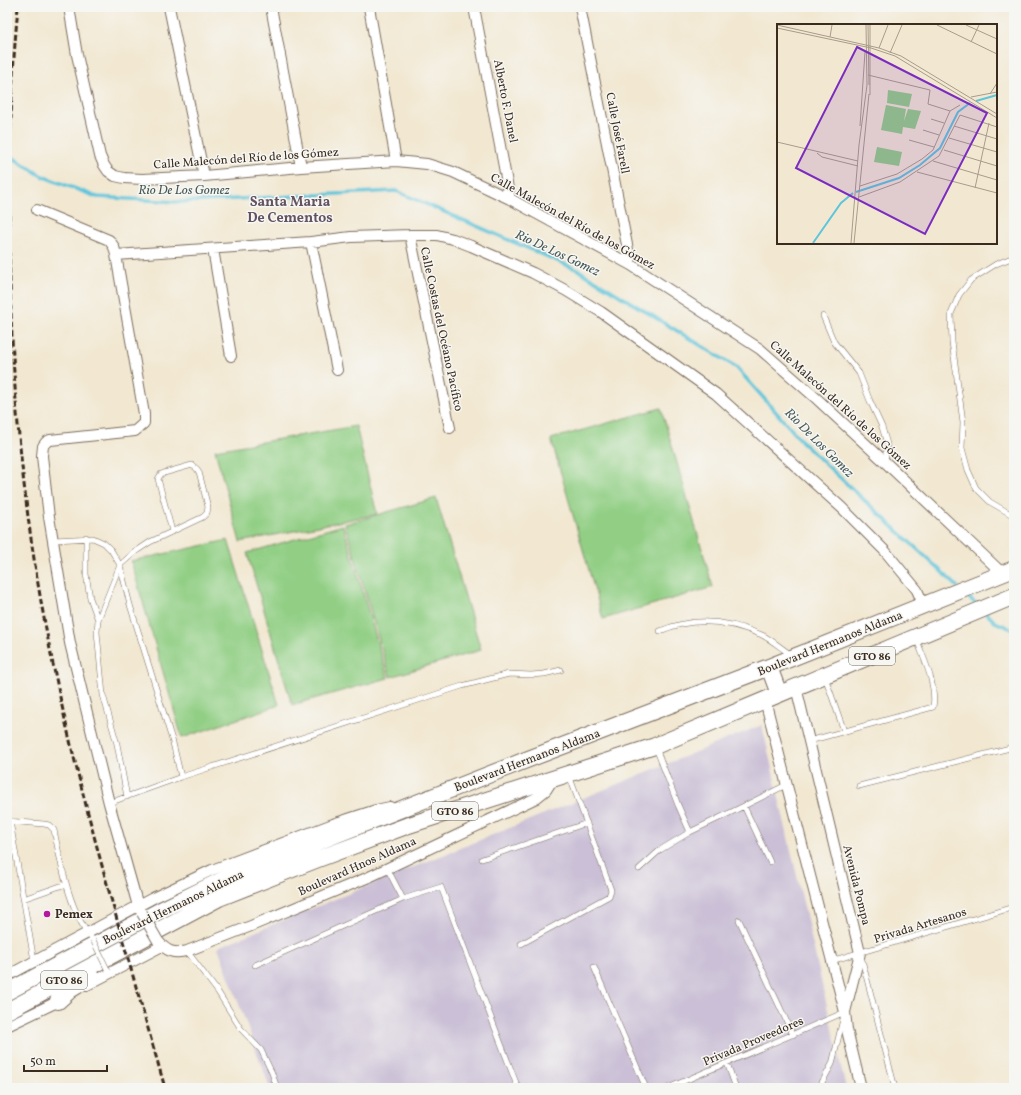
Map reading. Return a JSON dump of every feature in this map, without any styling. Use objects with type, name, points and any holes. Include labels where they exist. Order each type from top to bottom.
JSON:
[{"type":"main road","name":"Boulevard Hermanos Aldama","points":[[7,992],[161,910],[219,882],[420,801],[929,604],[1002,573]]},
{"type":"main road","name":"Boulevard Hermanos Aldama","points":[[7,1011],[219,898],[248,886],[406,826],[655,746],[1009,598]]},
{"type":"main road","points":[[769,667],[772,697]]},
{"type":"main road","points":[[58,1001],[70,990],[116,959],[121,950]]},
{"type":"street","name":"Calle Malecón del Río de los Gómez","points":[[69,7],[76,55],[100,156],[108,171],[115,176],[142,179],[204,176],[301,167],[396,161],[428,164],[453,172],[510,199],[632,265],[760,349],[817,399],[1002,573]]},
{"type":"street","points":[[169,7],[204,176]]},
{"type":"street","points":[[271,7],[301,167]]},
{"type":"street","points":[[369,7],[396,161]]},
{"type":"street","name":"Alberto F. Danel","points":[[474,7],[510,199]]},
{"type":"street","name":"Calle José Farell","points":[[580,7],[632,265]]},
{"type":"street","points":[[7,1026],[58,1001],[160,944],[140,910],[109,803],[70,643],[49,517],[42,456],[43,446],[50,440],[135,431],[144,423],[144,414],[114,247],[103,237],[37,210]]},
{"type":"street","name":"Calle Costas del Océano Pacífico","points":[[410,235],[450,428]]},
{"type":"street","points":[[116,255],[312,242],[351,237],[437,235],[453,239],[533,273],[601,312],[709,390],[842,508],[879,546],[929,604]]},
{"type":"street","points":[[312,242],[337,370]]},
{"type":"street","points":[[213,249],[231,356]]},
{"type":"street","name":"Avenida Pompa","points":[[796,687],[860,953],[845,1012],[847,1030],[861,1088]]},
{"type":"street","points":[[772,697],[786,784],[845,1012]]},
{"type":"street","name":"Boulevard Hnos Aldama","points":[[160,944],[171,952],[178,953],[187,951],[277,916],[387,868],[536,798],[546,790],[553,779]]},
{"type":"street","points":[[7,976],[34,961],[90,937],[212,870],[333,824],[376,810],[420,801]]},
{"type":"lane","points":[[1014,257],[996,264],[971,280],[959,295],[951,314],[952,342],[963,422],[962,448],[968,470],[976,488],[990,502],[1014,516]]},
{"type":"lane","points":[[823,316],[834,342],[859,373],[870,402],[882,427],[887,444],[885,462]]},
{"type":"lane","points":[[128,797],[117,744],[104,695],[97,632],[98,620],[120,565],[150,542],[203,517],[207,513],[208,507],[199,472],[197,468],[192,465],[161,474],[158,480],[172,531]]},
{"type":"lane","points":[[86,537],[86,574],[90,598],[98,620]]},
{"type":"lane","points":[[54,540],[86,537],[93,538],[104,543],[111,550],[120,565],[130,605],[173,743],[181,777]]},
{"type":"lane","points":[[660,631],[674,625],[698,621],[721,622],[741,627],[763,636],[794,657]]},
{"type":"lane","points":[[809,741],[934,707],[934,694],[930,678],[916,637]]},
{"type":"lane","points":[[109,803],[181,777],[462,686],[509,674],[531,676],[561,670]]},
{"type":"lane","points":[[825,676],[844,731]]},
{"type":"lane","points":[[655,746],[690,832]]},
{"type":"lane","points":[[859,786],[1014,747]]},
{"type":"lane","points":[[521,944],[609,896],[611,890],[568,774]]},
{"type":"lane","points":[[639,869],[660,850],[690,832],[786,784]]},
{"type":"lane","points":[[744,806],[770,862]]},
{"type":"lane","points":[[34,961],[9,821],[44,824],[52,827],[54,830],[66,884],[90,937],[109,972]]},
{"type":"lane","points":[[482,859],[587,823]]},
{"type":"lane","points":[[387,868],[403,899]]},
{"type":"lane","points":[[23,899],[66,884]]},
{"type":"lane","points":[[255,965],[403,899],[440,887],[518,1088]]},
{"type":"lane","name":"Privada Artesanos","points":[[831,962],[1014,907]]},
{"type":"lane","points":[[739,920],[793,1035]]},
{"type":"lane","points":[[187,951],[218,992],[241,1029],[260,1050],[272,1073],[277,1088]]},
{"type":"lane","points":[[860,953],[895,1088]]},
{"type":"lane","points":[[594,967],[646,1088]]},
{"type":"lane","points":[[819,1088],[832,1064],[845,1012]]},
{"type":"lane","name":"Privada Proveedores","points":[[668,1088],[845,1012]]},
{"type":"lane","points":[[727,1063],[736,1088]]},
{"type":"shaded area","points":[[762,725],[846,1088],[270,1088],[218,947]]},
{"type":"green space","points":[[661,408],[713,587],[603,619],[551,439]]},
{"type":"green space","points":[[356,426],[377,514],[240,542],[215,450]]},
{"type":"green space","points":[[436,498],[481,650],[390,677],[345,524]]},
{"type":"green space","points":[[343,525],[388,678],[292,705],[247,553]]},
{"type":"green space","points":[[228,540],[279,705],[182,738],[131,561]]},
{"type":"waterway","name":"Rio De Los Gomez","points":[[7,154],[42,176],[97,197],[179,202],[396,191],[578,270],[736,367],[807,447],[957,586]]},
{"type":"waterway","name":"Rio De Los Gomez","points":[[964,593],[979,607]]},
{"type":"waterway","name":"Rio De Los Gomez","points":[[985,612],[995,622],[1014,630]]},
{"type":"railway","points":[[18,7],[10,148],[9,233],[11,327],[22,468],[34,561],[67,729],[114,909],[165,1088]]},
{"type":"place","name":"Pemex","points":[[47,914]]},
{"type":"district","name":"Santa Maria De Cementos","points":[[290,210]]}]
